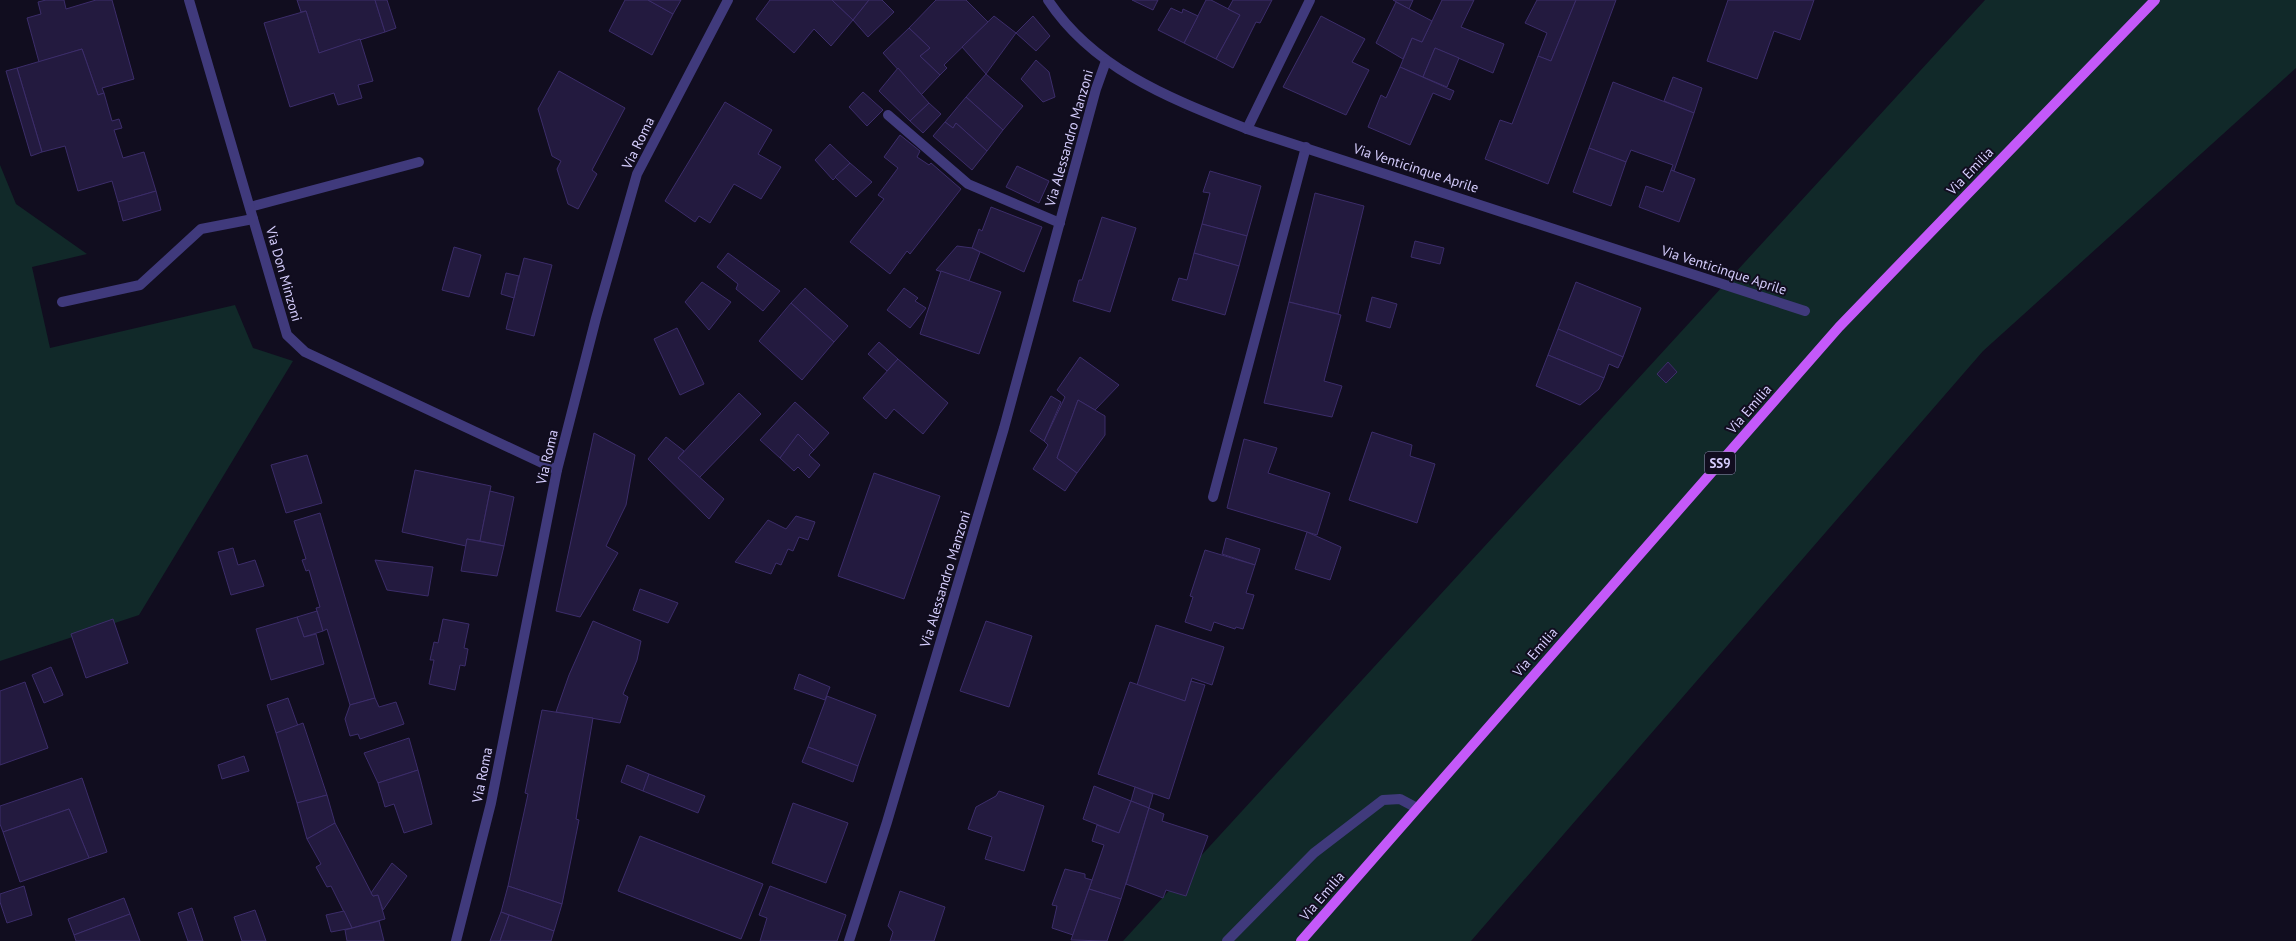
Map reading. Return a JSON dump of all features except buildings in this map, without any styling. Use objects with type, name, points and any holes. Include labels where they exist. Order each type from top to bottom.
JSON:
[{"type":"main road","name":"Via Emilia","points":[[1301,941],[1839,327],[2155,0]]},
{"type":"street","name":"Via Don Minzoni","points":[[189,0],[287,335],[305,352],[557,470]]},
{"type":"street","name":"Via Roma","points":[[456,941],[491,803],[557,470],[596,318],[638,174],[728,0]]},
{"type":"street","name":"Via Venticinque Aprile","points":[[1048,0],[1062,19],[1106,61],[1148,86],[1190,106],[1247,128],[1806,311]]},
{"type":"street","points":[[1247,128],[1310,0]]},
{"type":"street","name":"Via Alessandro Manzoni","points":[[849,941],[887,822],[1002,435],[1096,89],[1106,61]]},
{"type":"street","name":"Via Alessandro Manzoni","points":[[888,115],[968,184],[1060,223]]},
{"type":"street","points":[[1213,497],[1306,147]]},
{"type":"street","points":[[250,207],[419,162]]},
{"type":"street","points":[[62,302],[140,285],[201,229],[253,219]]},
{"type":"street","points":[[1227,941],[1314,853],[1383,800],[1400,799],[1417,808]]},
{"type":"green space","points":[[1985,0],[2296,0],[2296,68],[1983,351],[1471,941],[1123,941]]},
{"type":"green space","points":[[0,165],[16,204],[87,254],[32,267],[50,348],[235,305],[253,348],[293,361],[139,615],[0,661]]}]
